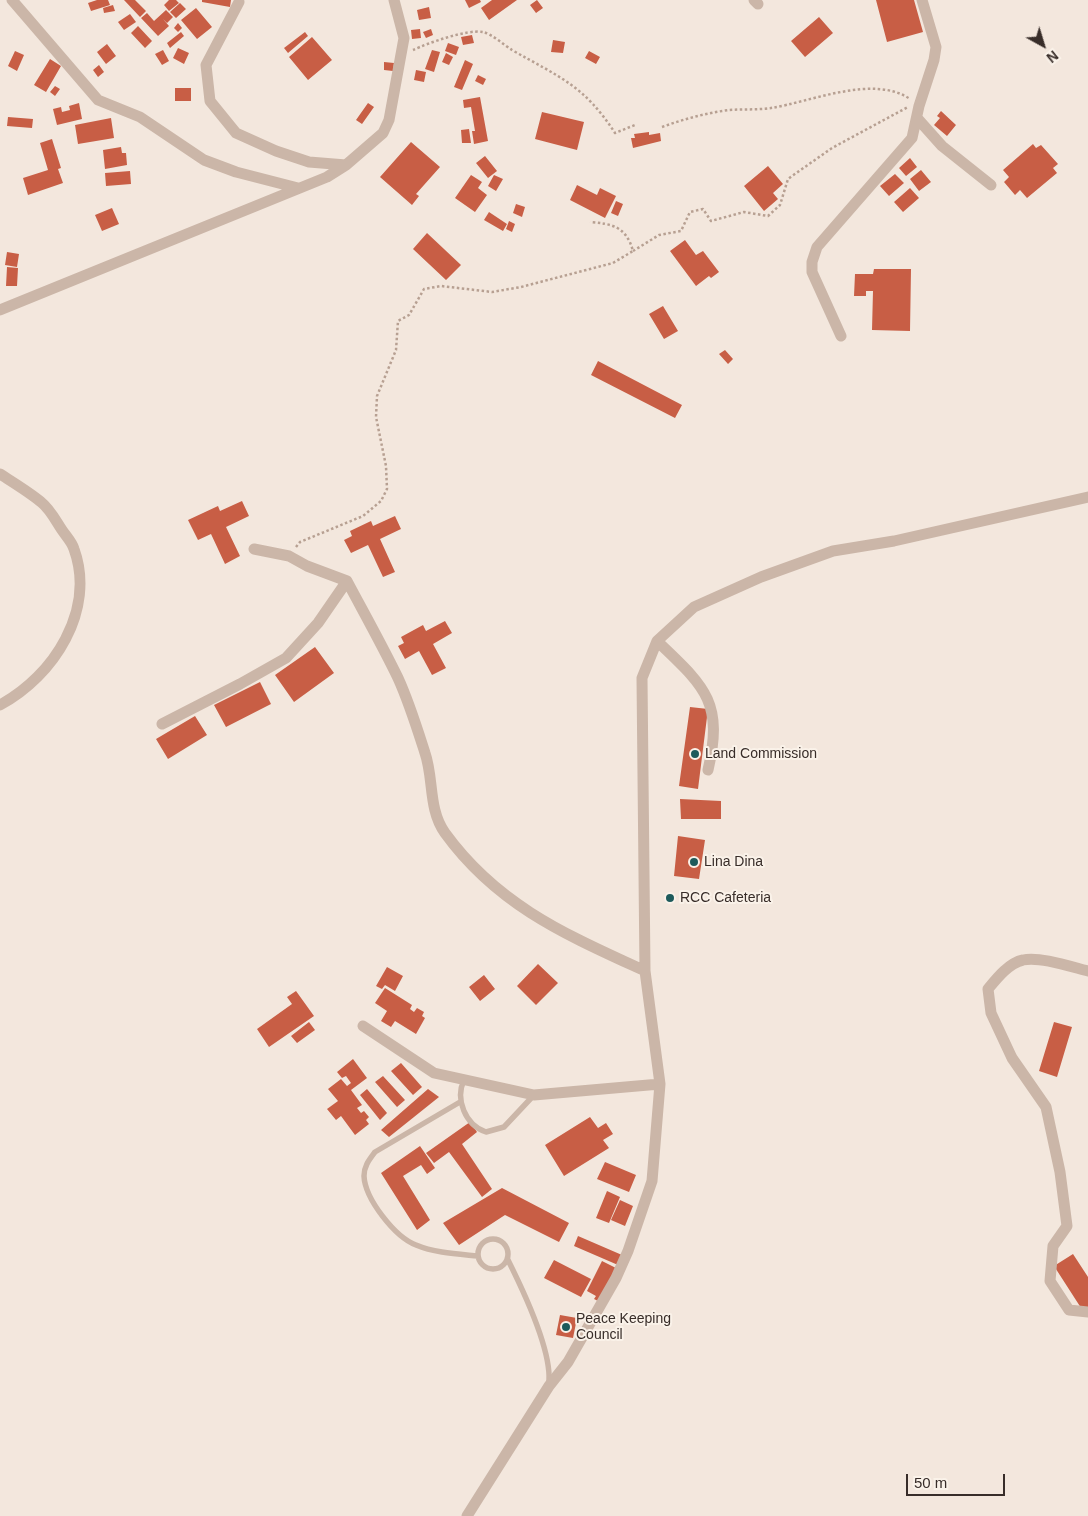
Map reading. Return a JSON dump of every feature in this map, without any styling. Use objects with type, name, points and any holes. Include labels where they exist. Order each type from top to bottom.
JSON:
[{"type":"street","points":[[12,0],[98,100],[140,117],[204,160],[236,172],[298,188]]},
{"type":"street","points":[[0,310],[327,176],[346,165],[383,133],[389,120],[403,56],[404,38],[394,0]]},
{"type":"street","points":[[841,336],[812,272],[812,262],[817,247],[912,138],[936,47],[922,0]]},
{"type":"street","points":[[239,2],[206,65],[210,101],[236,133],[276,152],[309,162],[346,165]]},
{"type":"street","points":[[918,118],[942,146],[991,185]]},
{"type":"street","points":[[0,474],[42,503],[74,547],[81,578],[78,605],[71,631],[58,652],[42,672],[15,696],[0,705]]},
{"type":"street","points":[[467,1516],[549,1386],[568,1362],[584,1336],[628,1251],[652,1180],[660,1084],[645,971],[642,678],[657,641],[694,608],[761,577],[833,552],[894,541],[1088,497]]},
{"type":"street","points":[[254,549],[289,556],[307,566],[347,581],[399,680],[426,756],[432,802],[444,832],[475,866],[516,905],[557,930],[645,971]]},
{"type":"street","points":[[162,724],[286,658],[318,623],[347,581]]},
{"type":"street","points":[[657,641],[687,670],[705,691],[714,714],[714,744],[708,770]]},
{"type":"street","points":[[1088,971],[1047,961],[1023,960],[1000,974],[988,989],[991,1013],[1012,1058],[1046,1107],[1060,1172],[1067,1226],[1053,1246],[1050,1282],[1069,1310],[1088,1312]]},
{"type":"street","points":[[363,1026],[434,1073],[534,1095],[660,1084]]},
{"type":"lane","points":[[464,1080],[459,1094],[460,1102],[473,1126],[486,1132],[504,1127],[534,1095]]},
{"type":"lane","points":[[460,1102],[375,1152],[366,1164],[365,1185],[387,1223],[400,1235],[416,1245],[451,1253],[478,1256]]},
{"type":"lane","points":[[508,1260],[502,1267],[495,1270],[487,1269],[480,1264],[479,1248],[484,1242],[491,1239],[499,1240],[506,1245],[508,1260],[538,1329],[550,1373],[549,1386]]},
{"type":"path","points":[[403,56],[426,44],[462,33],[484,32],[574,86],[590,99],[615,133],[635,125]]},
{"type":"path","points":[[662,127],[693,116],[728,110],[770,108],[831,94],[875,89],[905,96],[919,106]]},
{"type":"path","points":[[289,556],[300,542],[362,516],[381,501],[387,489],[386,466],[376,417],[377,396],[396,350],[398,321],[409,315],[424,289],[441,286],[492,292],[521,287],[613,263],[658,236],[682,231],[690,212],[703,209],[711,221],[744,212],[768,216],[780,205],[788,179],[792,176],[832,148],[864,130],[905,108],[919,106]]},
{"type":"path","points":[[590,222],[614,225],[631,241],[634,251]]},
{"type":"building","points":[[97,0],[108,0],[110,5],[91,11],[88,3]]},
{"type":"building","points":[[124,0],[135,0],[146,11],[140,17]]},
{"type":"building","points":[[169,0],[176,0],[179,3],[169,11],[164,5]]},
{"type":"building","points":[[202,0],[231,0],[230,7],[202,2]]},
{"type":"building","points":[[465,0],[480,0],[481,2],[469,8]]},
{"type":"building","points":[[492,0],[517,0],[489,20],[481,8]]},
{"type":"building","points":[[537,0],[543,8],[536,13],[530,5]]},
{"type":"building","points":[[876,0],[914,0],[923,32],[887,42]]},
{"type":"building","points":[[180,3],[186,9],[176,18],[170,12]]},
{"type":"building","points":[[113,5],[115,11],[104,13],[103,8]]},
{"type":"building","points":[[429,7],[431,18],[419,20],[417,10]]},
{"type":"building","points":[[196,8],[212,27],[197,39],[181,20]]},
{"type":"building","points":[[166,10],[173,17],[167,23],[163,19],[169,26],[158,36],[141,18],[147,13],[154,21]]},
{"type":"building","points":[[130,14],[136,22],[124,30],[118,22]]},
{"type":"building","points":[[819,17],[833,33],[805,57],[791,41]]},
{"type":"building","points":[[178,23],[182,28],[178,32],[174,28]]},
{"type":"building","points":[[138,26],[152,41],[145,48],[131,33]]},
{"type":"building","points":[[420,29],[421,38],[412,39],[411,30]]},
{"type":"building","points":[[431,29],[433,35],[426,38],[423,32]]},
{"type":"building","points":[[181,32],[184,36],[170,48],[167,43]]},
{"type":"building","points":[[305,32],[308,36],[288,53],[284,48]]},
{"type":"building","points":[[472,35],[474,43],[463,45],[461,37]]},
{"type":"building","points":[[312,37],[332,60],[308,80],[289,57]]},
{"type":"building","points":[[553,40],[565,42],[563,53],[551,52]]},
{"type":"building","points":[[448,43],[459,47],[456,55],[445,51]]},
{"type":"building","points":[[107,44],[116,56],[106,64],[97,52]]},
{"type":"building","points":[[178,48],[189,53],[184,64],[173,58]]},
{"type":"building","points":[[163,50],[169,61],[162,65],[155,54]]},
{"type":"building","points":[[432,50],[440,52],[434,72],[425,69]]},
{"type":"building","points":[[15,51],[24,55],[17,71],[8,66]]},
{"type":"building","points":[[589,51],[600,57],[596,64],[585,58]]},
{"type":"building","points":[[446,53],[453,57],[449,65],[442,62]]},
{"type":"building","points":[[50,59],[61,66],[46,92],[34,85]]},
{"type":"building","points":[[465,60],[473,64],[462,90],[454,87]]},
{"type":"building","points":[[384,62],[394,63],[393,71],[384,70]]},
{"type":"building","points":[[99,65],[104,72],[98,77],[93,70]]},
{"type":"building","points":[[416,70],[426,72],[424,82],[414,80]]},
{"type":"building","points":[[478,75],[486,79],[483,85],[475,81]]},
{"type":"building","points":[[55,86],[60,89],[55,96],[50,92]]},
{"type":"building","points":[[175,88],[191,88],[191,101],[175,101]]},
{"type":"building","points":[[480,97],[488,141],[474,144],[472,131],[475,131],[471,107],[464,108],[463,100]]},
{"type":"building","points":[[79,103],[82,119],[57,125],[53,109],[61,107],[62,112],[70,110],[69,106]]},
{"type":"building","points":[[368,103],[374,107],[362,124],[356,120]]},
{"type":"building","points":[[941,111],[956,125],[947,136],[934,125],[940,118],[937,116]]},
{"type":"building","points":[[542,112],[584,122],[577,150],[535,139]]},
{"type":"building","points":[[8,117],[33,119],[32,128],[7,126]]},
{"type":"building","points":[[111,118],[114,138],[78,144],[75,125]]},
{"type":"building","points":[[469,129],[471,143],[462,143],[461,130]]},
{"type":"building","points":[[649,132],[649,135],[660,133],[661,141],[633,148],[631,138],[635,138],[634,134]]},
{"type":"building","points":[[52,139],[61,168],[58,169],[63,183],[28,195],[23,178],[48,170],[40,143]]},
{"type":"building","points":[[411,142],[440,167],[416,194],[419,196],[412,205],[380,177]]},
{"type":"building","points":[[1033,144],[1036,148],[1041,145],[1058,164],[1053,168],[1057,173],[1027,198],[1020,190],[1015,195],[1004,182],[1009,177],[1003,170]]},
{"type":"building","points":[[121,147],[122,153],[126,153],[127,165],[105,169],[103,150]]},
{"type":"building","points":[[485,156],[497,171],[488,178],[476,163]]},
{"type":"building","points":[[910,158],[917,167],[906,176],[899,168]]},
{"type":"building","points":[[768,166],[783,184],[773,193],[778,199],[764,211],[744,186]]},
{"type":"building","points":[[921,170],[931,182],[919,191],[910,179]]},
{"type":"building","points":[[130,171],[131,184],[106,186],[105,173]]},
{"type":"building","points":[[895,174],[904,183],[889,196],[880,186]]},
{"type":"building","points":[[471,175],[482,182],[478,188],[487,195],[475,212],[455,198]]},
{"type":"building","points":[[494,175],[503,179],[496,191],[488,186]]},
{"type":"building","points":[[577,185],[597,195],[600,188],[616,196],[605,218],[570,200]]},
{"type":"building","points":[[910,188],[919,198],[903,212],[894,202]]},
{"type":"building","points":[[616,201],[623,204],[618,216],[611,213]]},
{"type":"building","points":[[516,204],[525,207],[522,217],[513,213]]},
{"type":"building","points":[[112,208],[119,224],[102,231],[95,215]]},
{"type":"building","points":[[489,212],[507,224],[503,231],[484,220]]},
{"type":"building","points":[[509,221],[515,224],[512,232],[506,229]]},
{"type":"building","points":[[427,233],[461,265],[446,280],[413,249]]},
{"type":"building","points":[[685,240],[696,255],[703,251],[719,272],[711,278],[709,276],[696,286],[670,251]]},
{"type":"building","points":[[7,252],[19,254],[17,267],[5,265]]},
{"type":"building","points":[[7,267],[18,268],[17,286],[6,286]]},
{"type":"building","points":[[874,269],[911,269],[910,331],[872,330],[873,291],[866,291],[866,296],[854,296],[855,274],[873,274]]},
{"type":"building","points":[[663,306],[678,331],[664,339],[649,314]]},
{"type":"building","points":[[725,350],[733,359],[728,364],[719,354]]},
{"type":"building","points":[[598,361],[682,405],[675,418],[591,375]]},
{"type":"building","points":[[242,501],[249,516],[226,527],[240,556],[225,564],[211,534],[198,540],[188,520],[218,506],[220,511]]},
{"type":"building","points":[[395,516],[401,529],[380,539],[395,572],[383,577],[368,545],[351,553],[344,540],[352,536],[350,531],[371,521],[373,526]]},
{"type":"building","points":[[445,621],[452,633],[433,644],[446,668],[432,675],[419,651],[405,659],[398,646],[404,643],[401,637],[423,625],[426,631]]},
{"type":"building","points":[[315,647],[334,673],[294,702],[275,675]]},
{"type":"building","points":[[260,682],[271,704],[226,727],[214,705]]},
{"type":"building","points":[[690,707],[708,709],[698,789],[679,786]]},
{"type":"building","points":[[195,716],[207,735],[168,759],[156,739]]},
{"type":"building","points":[[680,799],[721,801],[721,819],[681,819]]},
{"type":"building","points":[[678,836],[705,840],[699,879],[674,876]]},
{"type":"building","points":[[538,964],[558,983],[536,1005],[517,986]]},
{"type":"building","points":[[387,967],[403,976],[395,991],[385,985],[382,989],[376,986]]},
{"type":"building","points":[[484,975],[495,989],[480,1001],[469,987]]},
{"type":"building","points":[[385,988],[412,1005],[410,1009],[414,1012],[417,1008],[424,1012],[422,1016],[425,1018],[416,1034],[395,1021],[391,1027],[381,1021],[387,1011],[375,1003]]},
{"type":"building","points":[[296,991],[314,1016],[269,1047],[257,1029],[292,1004],[287,997]]},
{"type":"building","points":[[309,1022],[315,1030],[297,1043],[291,1036]]},
{"type":"building","points":[[1054,1022],[1072,1027],[1057,1077],[1039,1071]]},
{"type":"building","points":[[353,1059],[367,1078],[351,1090],[362,1105],[357,1108],[361,1113],[364,1111],[369,1117],[366,1120],[369,1124],[355,1135],[341,1116],[336,1120],[327,1109],[338,1101],[328,1089],[341,1079],[347,1086],[351,1083],[346,1076],[342,1078],[337,1072]]},
{"type":"building","points":[[401,1063],[422,1087],[413,1095],[391,1071]]},
{"type":"building","points":[[383,1076],[405,1100],[397,1107],[375,1082]]},
{"type":"building","points":[[367,1089],[387,1113],[380,1120],[360,1095]]},
{"type":"building","points":[[428,1089],[439,1097],[389,1137],[381,1130]]},
{"type":"building","points":[[590,1117],[598,1128],[606,1123],[613,1134],[603,1140],[609,1148],[564,1176],[545,1145]]},
{"type":"building","points":[[470,1122],[477,1132],[462,1144],[492,1189],[482,1197],[449,1152],[434,1163],[426,1153]]},
{"type":"building","points":[[420,1146],[435,1168],[427,1174],[421,1165],[403,1176],[430,1220],[417,1230],[381,1173]]},
{"type":"building","points":[[605,1162],[636,1175],[629,1192],[597,1179]]},
{"type":"building","points":[[502,1188],[569,1223],[559,1242],[505,1215],[459,1245],[443,1223]]},
{"type":"building","points":[[607,1191],[620,1197],[609,1223],[596,1218]]},
{"type":"building","points":[[620,1200],[633,1206],[625,1226],[611,1220]]},
{"type":"building","points":[[578,1236],[622,1255],[618,1265],[574,1246]]},
{"type":"building","points":[[1073,1254],[1088,1277],[1088,1307],[1083,1311],[1054,1266]]},
{"type":"building","points":[[554,1260],[591,1279],[581,1297],[544,1278]]},
{"type":"building","points":[[602,1261],[616,1268],[598,1301],[594,1299],[596,1296],[587,1291]]},
{"type":"building","name":"Peace Keeping Council","points":[[560,1315],[577,1318],[573,1338],[556,1335]]},
{"type":"place","name":"Land Commission","points":[[695,754]]},
{"type":"place","name":"Lina Dina","points":[[694,862]]},
{"type":"place","name":"RCC Cafeteria","points":[[670,898]]},
{"type":"place","name":"Peace Keeping Council","points":[[566,1327]]}]
